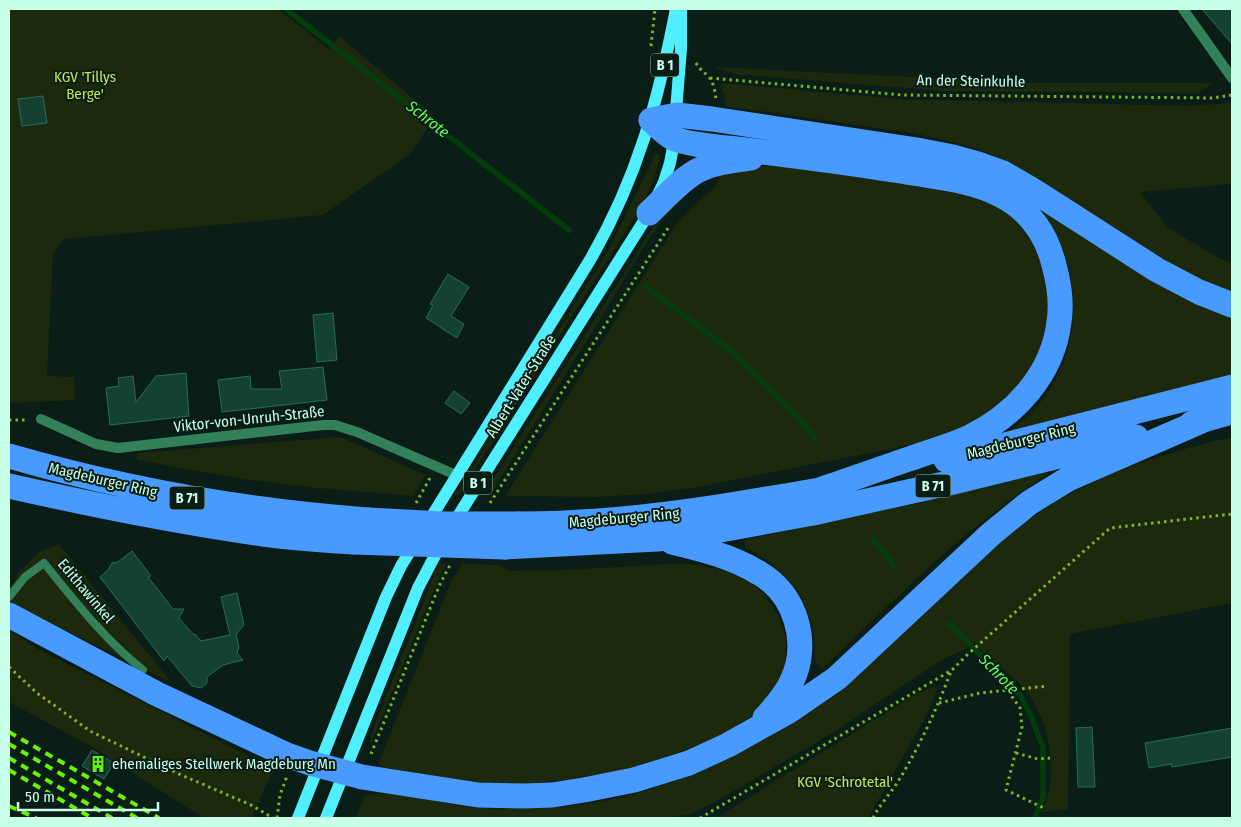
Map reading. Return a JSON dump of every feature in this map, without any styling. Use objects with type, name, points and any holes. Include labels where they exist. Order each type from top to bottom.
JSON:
[{"type":"highway","points":[[651,120],[677,115],[712,119],[917,150],[966,160],[991,168],[1011,178],[1065,210],[1157,270],[1199,292],[1232,305]]},
{"type":"highway","points":[[651,120],[674,140],[819,158],[972,183],[998,193],[1021,209],[1040,232],[1053,260],[1059,288],[1060,317],[1054,344],[1039,378],[1019,402],[993,424],[968,438],[822,489]]},
{"type":"highway","points":[[649,213],[679,184],[697,171],[727,162],[781,154]]},
{"type":"highway","name":"Magdeburger Ring","points":[[9,456],[70,473],[167,495],[267,511],[368,520],[444,524],[594,522],[666,515],[822,489],[948,460],[1232,387]]},
{"type":"highway","name":"Magdeburger Ring","points":[[9,486],[70,500],[184,521],[265,534],[354,542],[505,547],[657,539],[704,533],[813,513],[962,480],[1232,412]]},
{"type":"highway","points":[[9,615],[157,694],[287,755],[318,766],[365,777],[495,797],[552,795],[615,785],[671,769],[709,754],[789,711],[837,678],[991,534],[1029,503],[1068,479],[1206,419]]},
{"type":"highway","points":[[657,539],[708,552],[750,567],[770,580],[789,604],[794,614],[799,637],[800,649],[797,667],[793,680],[781,700],[755,730]]},
{"type":"main road","name":"Albert-Vater-Straße","points":[[318,766],[386,597],[401,566],[602,239],[629,181],[651,120],[676,9]]},
{"type":"main road","name":"Albert-Vater-Straße","points":[[345,772],[418,588],[435,554],[649,213],[668,171],[677,115],[681,49],[681,9]]},
{"type":"main road","name":"B 1","points":[[298,818],[318,766]]},
{"type":"main road","name":"B 1","points":[[326,818],[345,772]]},
{"type":"street","points":[[1183,9],[1232,78]]},
{"type":"street","name":"Viktor-von-Unruh-Straße","points":[[41,419],[96,444],[118,448],[335,425],[357,432],[456,476]]},
{"type":"lane","name":"Edithawinkel","points":[[9,597],[30,572],[44,563],[103,634],[143,670]]},
{"type":"path","points":[[651,42],[655,9]]},
{"type":"path","points":[[696,60],[698,67],[710,78],[716,100]]},
{"type":"path","name":"An der Steinkuhle","points":[[710,78],[902,95],[1213,98],[1232,95]]},
{"type":"path","points":[[487,508],[672,222]]},
{"type":"path","points":[[9,420],[41,419]]},
{"type":"path","points":[[700,818],[952,670],[1110,528],[1232,514]]},
{"type":"path","points":[[371,754],[440,584],[455,558]]},
{"type":"path","points":[[9,666],[37,693],[90,731],[179,774],[251,805],[273,818]]},
{"type":"path","points":[[872,818],[900,778],[928,727],[952,670]]},
{"type":"path","points":[[939,704],[980,693],[1048,686]]},
{"type":"path","points":[[1008,691],[1020,708],[1023,718],[1022,732],[1006,790],[1044,808]]},
{"type":"path","points":[[1016,753],[1038,759],[1050,758]]},
{"type":"path","points":[[277,818],[280,795],[288,776]]},
{"type":"green space","name":"KGV 'Tillys Berge'","points":[[9,9],[278,9],[330,50],[339,36],[435,117],[410,154],[323,215],[64,239],[53,254],[47,376],[74,377],[75,400],[9,403]]},
{"type":"green space","points":[[712,67],[1034,83],[1214,83],[1198,93],[943,91],[736,74]]},
{"type":"green space","points":[[722,83],[899,99],[1188,106],[1232,103],[1232,184],[1140,192],[1167,227],[1218,258],[1232,263],[1232,292],[1216,287],[1172,267],[1018,167],[990,154],[965,145],[912,133],[725,106],[725,96],[721,88]]},
{"type":"green space","points":[[656,153],[660,155],[657,171],[636,215],[459,495],[455,495],[608,251]]},
{"type":"green space","points":[[766,166],[801,168],[956,192],[1002,209],[1013,218],[1030,238],[1043,268],[1050,311],[1039,356],[1010,397],[962,430],[915,444],[692,488],[597,497],[505,496],[677,223],[714,188],[719,181],[719,171]]},
{"type":"green space","points":[[701,183],[671,210],[646,244],[490,495],[483,495],[659,218],[679,196]]},
{"type":"green space","points":[[1039,206],[1232,315],[1232,376],[1013,431],[1012,429],[1043,399],[1051,387],[1060,370],[1071,334],[1073,297],[1067,260],[1058,238],[1038,210]]},
{"type":"green space","points":[[341,437],[425,475],[414,496],[318,488],[243,479],[137,460],[137,453]]},
{"type":"green space","points":[[1232,437],[1232,603],[1070,634],[1068,809],[1042,812],[1047,798],[1051,768],[1050,752],[1043,721],[1037,707],[1023,688],[974,642],[965,649],[940,661],[837,730],[717,801],[688,815],[662,818],[356,818],[364,796],[378,794],[407,795],[480,808],[522,809],[564,806],[605,800],[644,791],[683,778],[721,762],[758,743],[794,720],[1016,529],[1048,507],[1105,477],[1147,461]]},
{"type":"green space","points":[[1047,470],[1048,474],[1017,495],[959,541],[903,591],[822,669],[815,662],[811,624],[799,593],[777,568],[745,548],[745,540],[927,501]]},
{"type":"green space","points":[[59,544],[172,683],[9,602],[9,590],[19,572],[38,553]]},
{"type":"green space","points":[[439,563],[446,564],[370,747],[374,726]]},
{"type":"green space","points":[[462,564],[498,565],[510,571],[670,564],[691,564],[724,570],[751,583],[764,594],[778,615],[786,638],[785,673],[758,711],[737,726],[713,739],[688,749],[621,771],[569,780],[520,784],[472,783],[383,767],[378,764],[450,584]]},
{"type":"green space","points":[[9,630],[36,648],[274,769],[251,818],[204,818],[87,744],[9,702]]},
{"type":"green space","name":"KGV 'Schrotetal'","points":[[934,686],[937,690],[925,718],[868,818],[716,818],[913,696]]},
{"type":"building","points":[[1202,9],[1232,9],[1232,44]]},
{"type":"building","points":[[43,96],[47,123],[22,126],[18,99]]},
{"type":"building","points":[[448,274],[469,287],[451,316],[464,324],[457,338],[426,318],[433,305],[430,304]]},
{"type":"building","points":[[333,313],[337,360],[317,362],[313,315]]},
{"type":"building","points":[[323,367],[327,400],[222,412],[218,380],[250,376],[251,389],[282,389],[279,371]]},
{"type":"building","points":[[186,373],[189,416],[110,425],[106,388],[119,386],[118,378],[133,376],[136,402],[156,376]]},
{"type":"building","points":[[454,391],[470,403],[461,414],[445,403]]},
{"type":"building","points":[[132,551],[151,576],[148,577],[173,609],[184,609],[179,618],[201,641],[230,635],[221,597],[237,593],[244,625],[236,634],[239,647],[237,653],[243,660],[223,665],[207,677],[207,683],[201,688],[192,686],[167,656],[164,661],[100,577],[108,570],[112,563],[118,562]]},
{"type":"building","points":[[1092,727],[1095,787],[1078,787],[1076,728]]},
{"type":"building","points":[[1232,728],[1232,757],[1172,767],[1171,764],[1149,768],[1145,743]]},
{"type":"building","name":"ehemaliges Stellwerk Magdeburg Mn","points":[[92,750],[114,763],[104,779],[82,766]]},
{"type":"waterway","name":"Schrote","points":[[286,9],[569,230]]},
{"type":"waterway","name":"Schrote","points":[[647,287],[735,354],[798,417],[815,438]]},
{"type":"waterway","name":"Schrote","points":[[874,540],[895,567]]},
{"type":"waterway","name":"Schrote","points":[[950,624],[1020,695],[1030,714],[1043,747],[1043,797],[1035,818]]},
{"type":"railway","points":[[9,732],[159,818]]},
{"type":"railway","points":[[9,744],[137,818]]},
{"type":"railway","points":[[9,758],[112,818]]},
{"type":"railway","points":[[9,770],[92,818]]},
{"type":"railway","points":[[9,806],[36,818]]},
{"type":"place","name":"ehemaliges Stellwerk Magdeburg Mn","points":[[98,764]]}]
